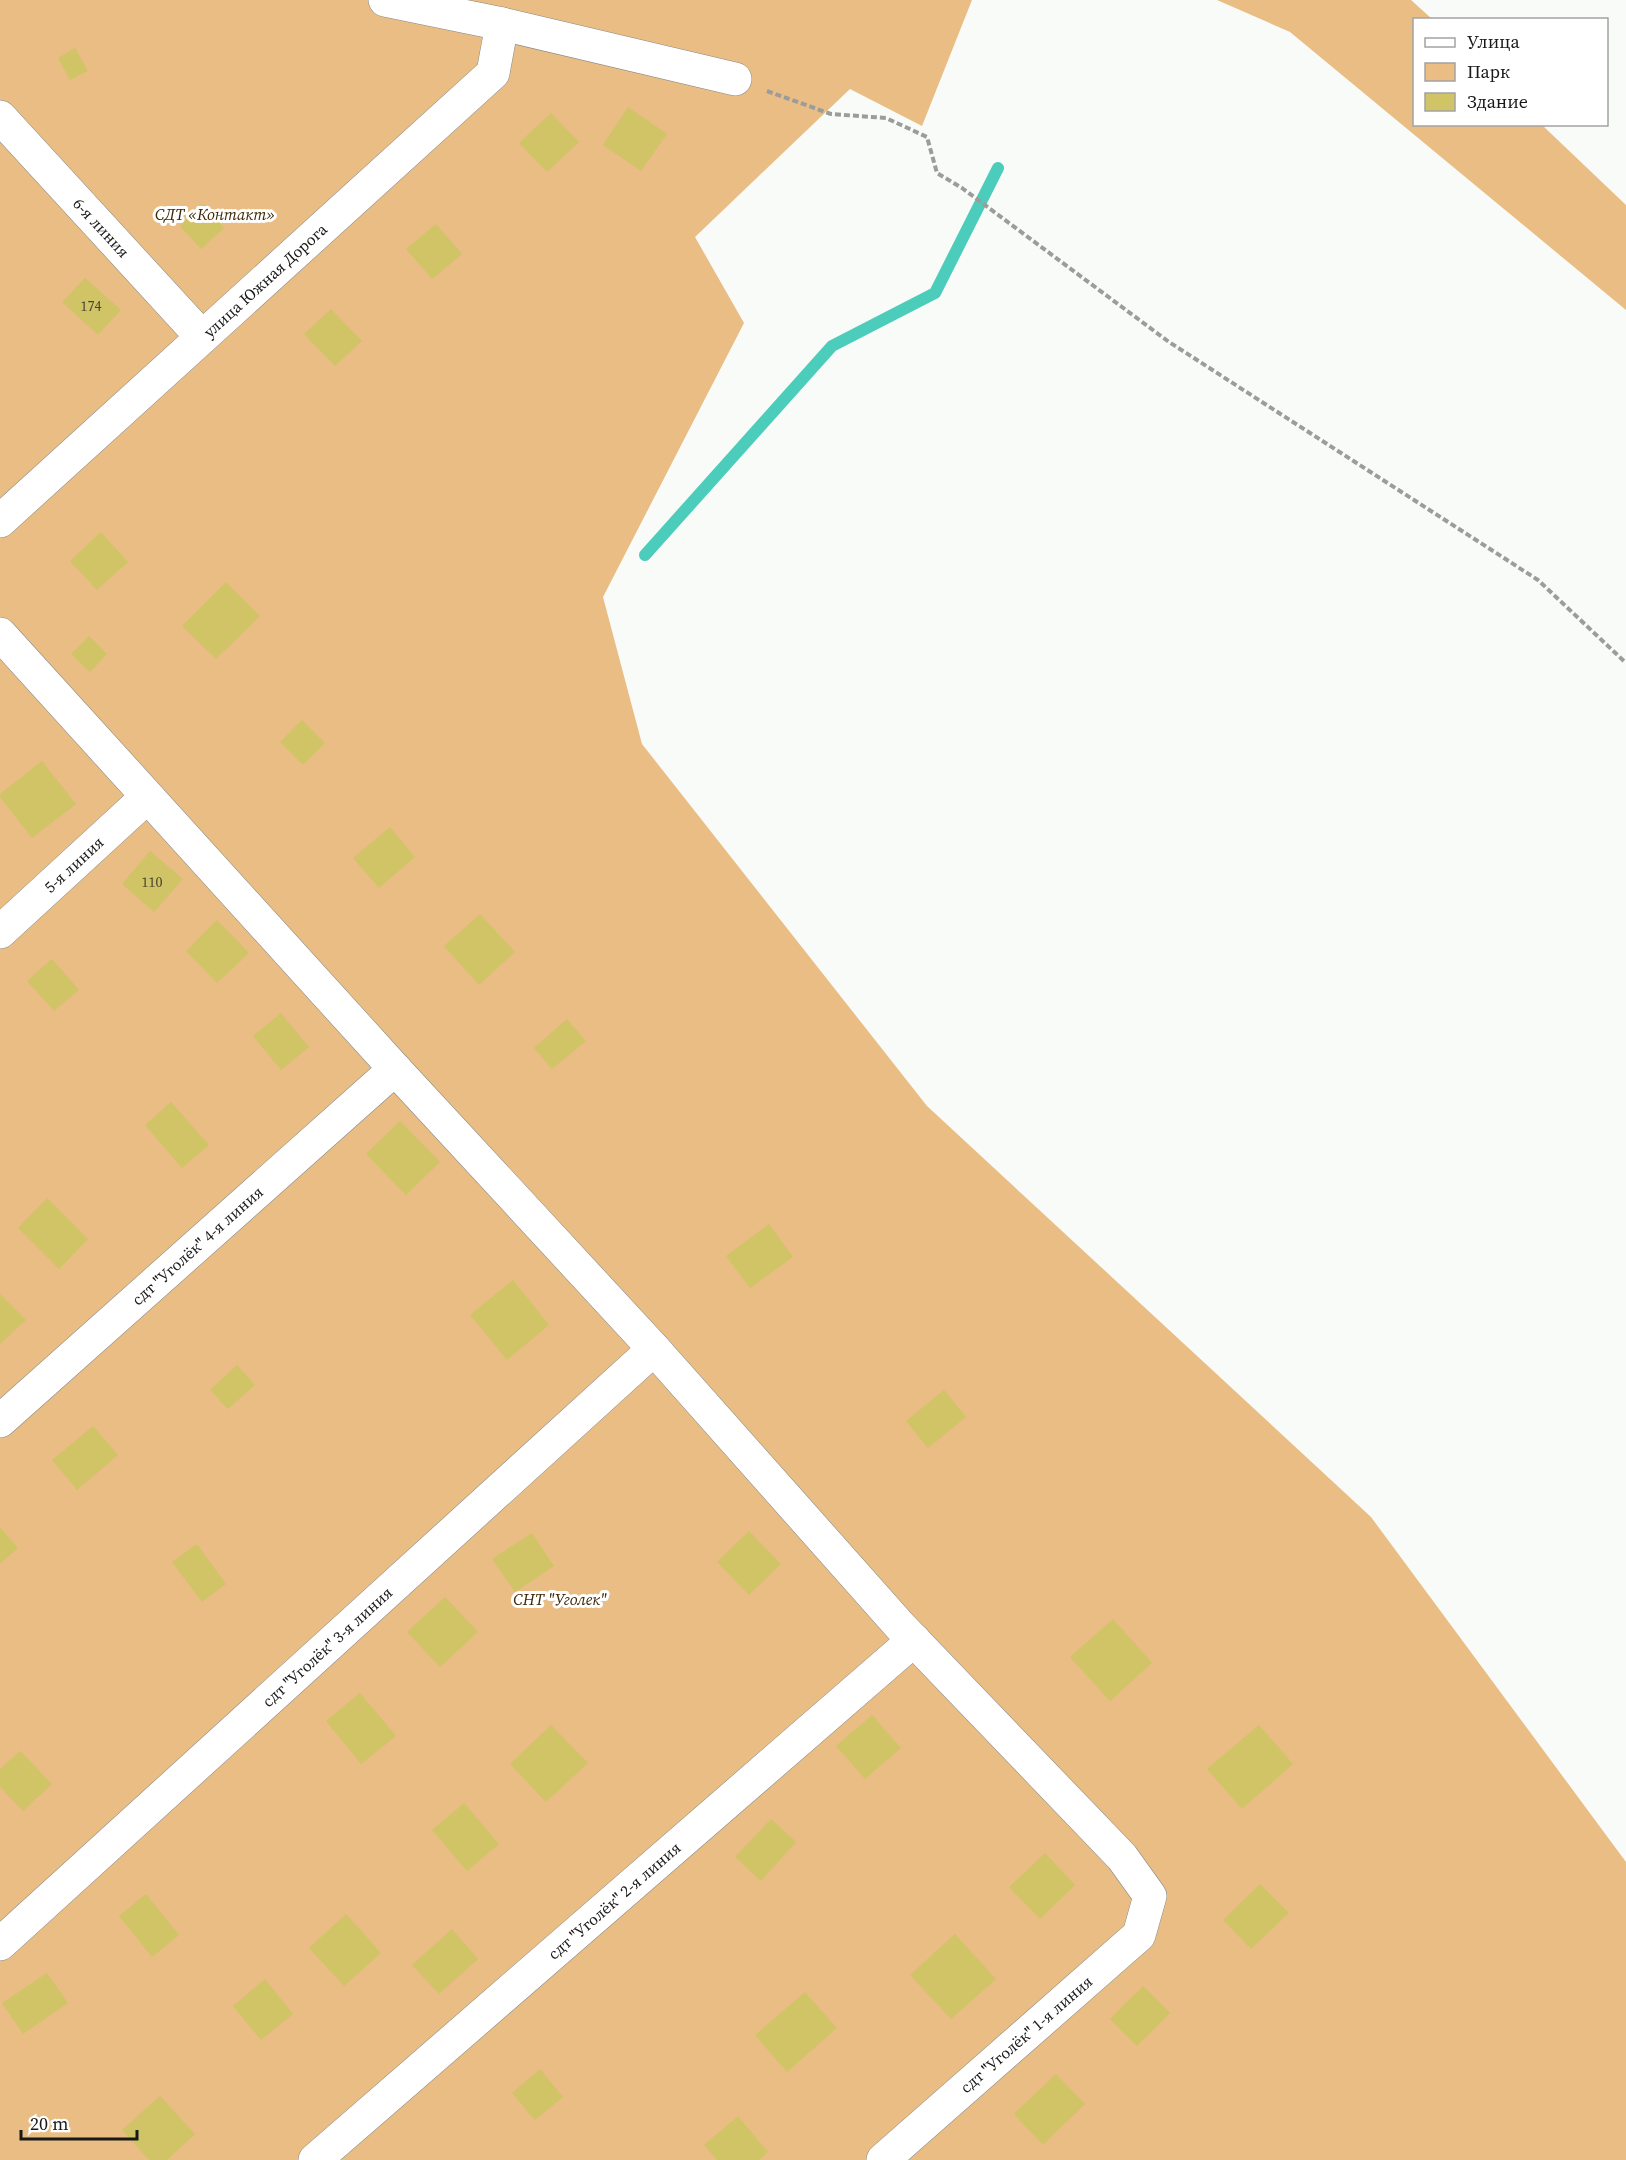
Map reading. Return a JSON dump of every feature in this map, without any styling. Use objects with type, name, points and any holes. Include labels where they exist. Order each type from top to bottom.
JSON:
[{"type":"street","points":[[385,0],[502,24],[735,80]]},
{"type":"street","name":"улица Южная Дорога","points":[[0,521],[493,73],[502,24]]},
{"type":"street","name":"6-я линия","points":[[0,117],[202,337]]},
{"type":"street","points":[[0,634],[395,1069],[654,1349],[914,1640]]},
{"type":"street","name":"5-я линия","points":[[0,932],[147,797]]},
{"type":"street","name":"сдт \"Уголёк\" 4-я линия","points":[[0,1421],[395,1069]]},
{"type":"street","name":"сдт \"Уголёк\" 3-я линия","points":[[0,1944],[654,1349]]},
{"type":"street","name":"сдт \"Уголёк\" 1-я линия","points":[[883,2160],[1139,1935],[1150,1896],[1122,1857],[914,1640]]},
{"type":"street","name":"сдт \"Уголёк\" 2-я линия","points":[[315,2160],[914,1640]]},
{"type":"path","points":[[735,80],[831,114],[886,118],[927,137],[937,173],[962,188],[1169,342],[1538,580],[1626,663]]},
{"type":"green space","name":"СНТ \"Уголек\"","points":[[0,0],[972,0],[922,126],[850,89],[695,237],[744,323],[603,597],[642,744],[927,1106],[1371,1517],[1626,1862],[1626,2160],[0,2160]]},
{"type":"green space","points":[[1217,0],[1411,0],[1431,18],[1413,18],[1413,126],[1543,126],[1626,205],[1626,310],[1290,32]]},
{"type":"building","points":[[75,48],[88,71],[70,80],[58,58]]},
{"type":"building","points":[[628,107],[667,134],[641,171],[603,145]]},
{"type":"building","points":[[551,113],[579,142],[547,172],[519,143]]},
{"type":"building","points":[[203,204],[224,228],[201,249],[180,226]]},
{"type":"building","points":[[436,224],[462,254],[432,279],[406,249]]},
{"type":"building","points":[[85,278],[121,310],[98,335],[62,302]]},
{"type":"building","points":[[331,309],[362,341],[335,366],[304,334]]},
{"type":"building","points":[[101,532],[128,562],[97,590],[70,561]]},
{"type":"building","points":[[226,582],[260,616],[216,659],[182,626]]},
{"type":"building","points":[[89,636],[107,654],[90,672],[71,654]]},
{"type":"building","points":[[302,720],[325,743],[303,765],[280,742]]},
{"type":"building","points":[[42,761],[76,804],[32,838],[0,794]]},
{"type":"building","points":[[390,827],[415,857],[379,888],[353,858]]},
{"type":"building","points":[[150,851],[183,879],[154,912],[122,884]]},
{"type":"building","points":[[480,914],[515,952],[479,985],[444,946]]},
{"type":"building","points":[[217,920],[249,953],[217,983],[186,951]]},
{"type":"building","points":[[52,959],[79,990],[54,1011],[27,981]]},
{"type":"building","points":[[281,1013],[309,1047],[281,1070],[253,1036]]},
{"type":"building","points":[[567,1019],[586,1041],[552,1069],[534,1048]]},
{"type":"building","points":[[171,1102],[209,1145],[182,1168],[145,1125]]},
{"type":"building","points":[[400,1121],[440,1162],[406,1195],[366,1154]]},
{"type":"building","points":[[47,1198],[88,1239],[59,1269],[18,1228]]},
{"type":"building","points":[[769,1224],[793,1257],[750,1288],[726,1256]]},
{"type":"building","points":[[513,1280],[549,1325],[507,1360],[470,1315]]},
{"type":"building","points":[[0,1294],[26,1320],[0,1344]]},
{"type":"building","points":[[237,1365],[255,1385],[228,1409],[210,1390]]},
{"type":"building","points":[[944,1390],[966,1417],[928,1448],[906,1421]]},
{"type":"building","points":[[93,1426],[118,1455],[77,1490],[52,1460]]},
{"type":"building","points":[[0,1527],[18,1548],[0,1564]]},
{"type":"building","points":[[749,1531],[781,1564],[749,1595],[717,1562]]},
{"type":"building","points":[[532,1533],[554,1566],[515,1592],[492,1559]]},
{"type":"building","points":[[197,1544],[226,1584],[202,1602],[172,1562]]},
{"type":"building","points":[[445,1597],[478,1632],[440,1667],[407,1632]]},
{"type":"building","points":[[1113,1619],[1152,1663],[1110,1701],[1070,1657]]},
{"type":"building","points":[[360,1693],[396,1736],[361,1764],[326,1721]]},
{"type":"building","points":[[872,1715],[901,1748],[865,1779],[836,1746]]},
{"type":"building","points":[[551,1725],[588,1763],[546,1802],[510,1764]]},
{"type":"building","points":[[1259,1725],[1293,1764],[1242,1809],[1207,1769]]},
{"type":"building","points":[[20,1751],[52,1784],[23,1811],[0,1787],[0,1769]]},
{"type":"building","points":[[464,1803],[499,1844],[467,1871],[432,1830]]},
{"type":"building","points":[[771,1819],[796,1842],[761,1881],[735,1857]]},
{"type":"building","points":[[1045,1853],[1075,1885],[1040,1919],[1009,1887]]},
{"type":"building","points":[[1260,1884],[1289,1913],[1251,1949],[1223,1920]]},
{"type":"building","points":[[146,1894],[179,1935],[152,1957],[119,1916]]},
{"type":"building","points":[[346,1914],[381,1953],[344,1986],[309,1948]]},
{"type":"building","points":[[452,1929],[478,1959],[439,1994],[412,1965]]},
{"type":"building","points":[[955,1934],[996,1979],[951,2019],[910,1975]]},
{"type":"building","points":[[47,1973],[68,2003],[23,2034],[2,2003]]},
{"type":"building","points":[[265,1979],[293,2014],[261,2040],[233,2006]]},
{"type":"building","points":[[1143,1986],[1170,2013],[1137,2046],[1110,2019]]},
{"type":"building","points":[[805,1992],[837,2028],[787,2072],[755,2035]]},
{"type":"building","points":[[540,2069],[563,2097],[535,2120],[512,2093]]},
{"type":"building","points":[[1056,2074],[1085,2104],[1043,2145],[1014,2114]]},
{"type":"building","points":[[160,2096],[195,2134],[167,2160],[149,2160],[122,2130]]},
{"type":"building","points":[[738,2116],[768,2152],[759,2160],[717,2160],[704,2145]]},
{"type":"waterway","points":[[645,555],[832,346],[935,293],[998,168]]},
{"type":"park label","name":"СДТ «Контакт»","points":[[215,214]]}]
